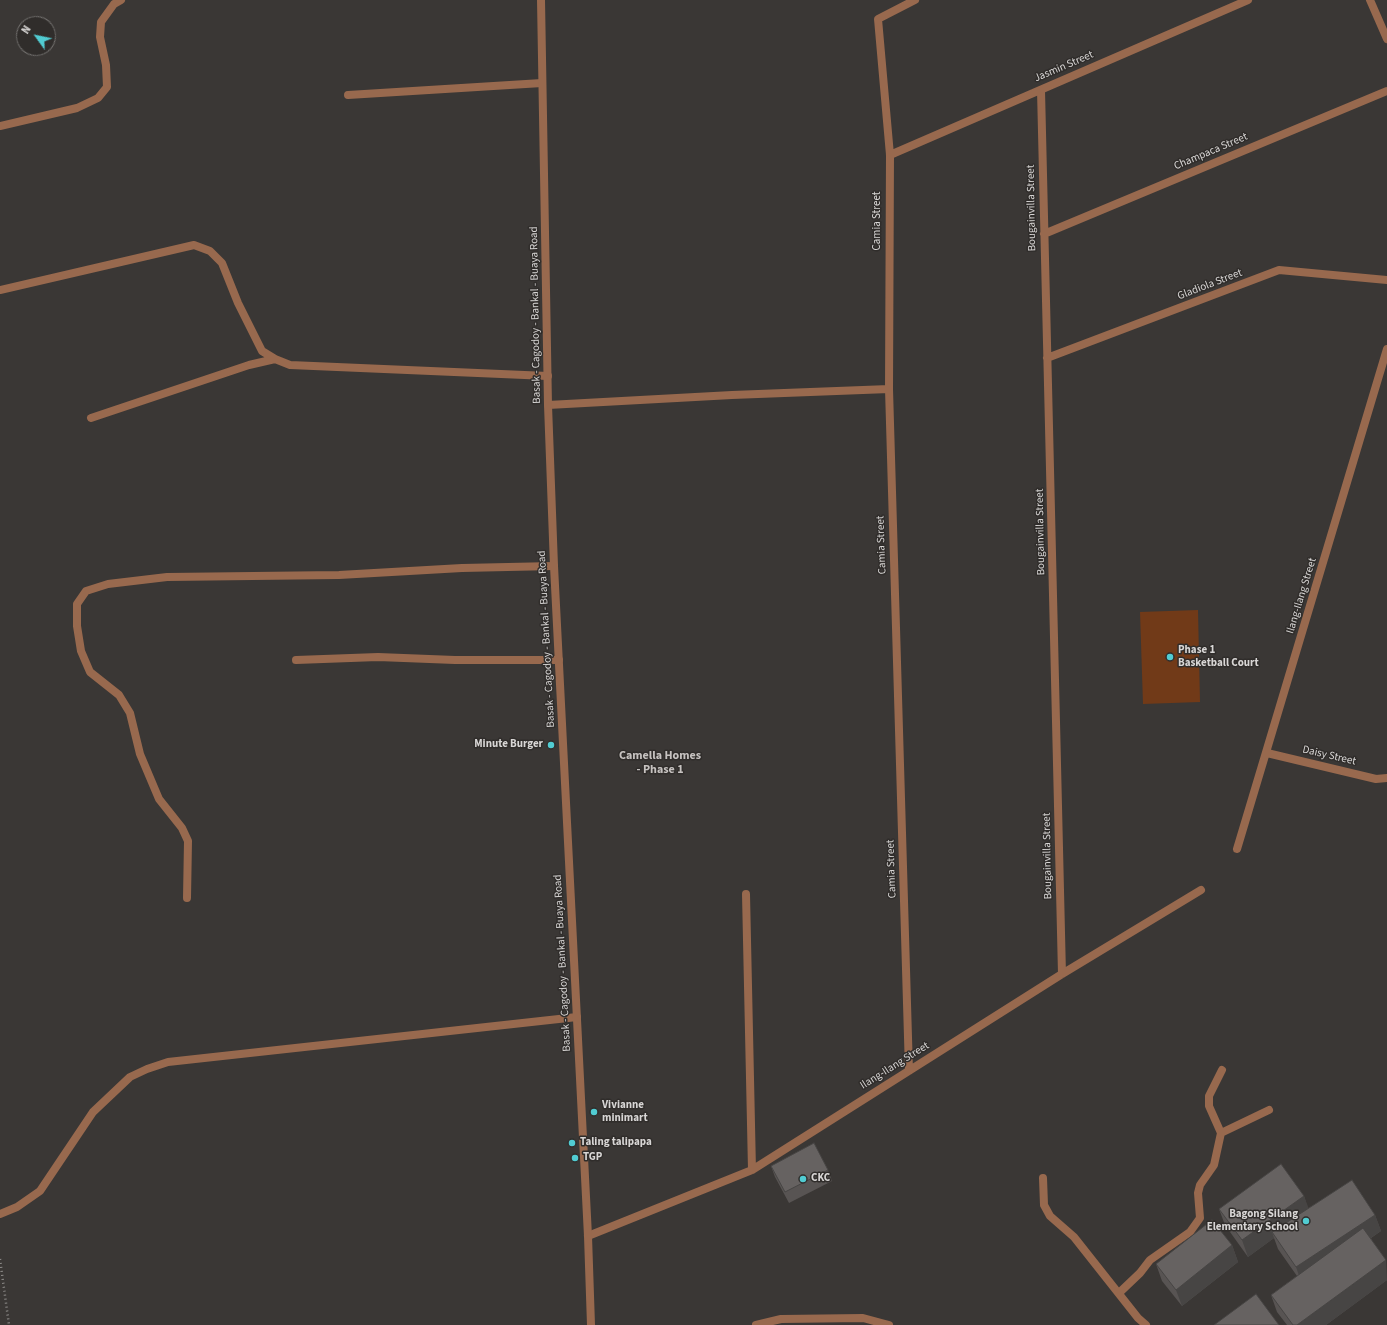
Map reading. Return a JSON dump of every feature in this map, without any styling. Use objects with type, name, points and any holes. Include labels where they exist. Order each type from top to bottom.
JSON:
[{"type":"street","points":[[0,126],[77,108],[98,98],[107,87],[106,65],[100,37],[101,22],[114,4],[121,0]]},
{"type":"street","name":"Basak - Cagodoy - Bankal - Buaya Road","points":[[541,0],[548,405],[554,566],[588,1236],[591,1325]]},
{"type":"street","name":"Camia Street","points":[[909,1071],[889,389],[890,155],[878,19],[915,0]]},
{"type":"street","name":"Jasmin Street","points":[[890,155],[1248,0]]},
{"type":"street","points":[[1370,0],[1387,39]]},
{"type":"street","points":[[348,95],[542,83]]},
{"type":"street","name":"Bougainvilla Street","points":[[1041,90],[1062,974]]},
{"type":"street","name":"Champaca Street","points":[[1044,234],[1387,91]]},
{"type":"street","points":[[0,290],[194,245],[210,251],[222,263],[238,303],[262,351],[274,359],[290,365],[548,376]]},
{"type":"street","name":"Gladiola Street","points":[[1047,358],[1279,270],[1387,280]]},
{"type":"street","name":"Ilang-Ilang Street","points":[[1237,849],[1387,349]]},
{"type":"street","points":[[91,418],[249,365],[274,359]]},
{"type":"street","points":[[548,405],[732,395],[889,389]]},
{"type":"street","points":[[187,898],[188,841],[182,828],[159,799],[140,754],[130,713],[119,695],[90,672],[81,651],[77,626],[77,604],[86,590],[108,584],[167,577],[338,575],[462,568],[554,566]]},
{"type":"street","points":[[296,660],[378,657],[456,660],[559,660]]},
{"type":"street","name":"Daisy Street","points":[[1267,753],[1376,779],[1387,778]]},
{"type":"street","name":"Ilang-Ilang Street","points":[[588,1236],[752,1170],[1062,974],[1202,890]]},
{"type":"street","points":[[746,894],[752,1170]]},
{"type":"street","points":[[0,1214],[18,1207],[40,1191],[93,1112],[130,1077],[147,1069],[168,1062],[577,1017]]},
{"type":"street","points":[[1119,1293],[1140,1273],[1150,1260],[1190,1232],[1200,1218],[1198,1193],[1200,1185],[1214,1166],[1221,1133],[1209,1106],[1209,1096],[1222,1070]]},
{"type":"street","points":[[1221,1133],[1269,1110]]},
{"type":"street","points":[[1042,1178],[1044,1205],[1050,1216],[1074,1237],[1138,1318],[1146,1325]]},
{"type":"street","points":[[756,1325],[781,1319],[863,1318],[889,1325]]},
{"type":"path","points":[[0,1259],[9,1325]]},
{"type":"shaded area","name":"Phase 1 Basketball Court","points":[[1198,610],[1200,702],[1143,704],[1140,612]]},
{"type":"building","points":[[814,1143],[828,1170],[785,1192],[771,1166]]},
{"type":"building","points":[[1281,1164],[1304,1196],[1242,1240],[1219,1209]]},
{"type":"building","points":[[1352,1180],[1375,1215],[1296,1267],[1272,1232]]},
{"type":"building","points":[[1212,1220],[1232,1245],[1176,1290],[1156,1264]]},
{"type":"building","points":[[1363,1228],[1386,1260],[1297,1325],[1293,1325],[1271,1295]]},
{"type":"building","points":[[1256,1294],[1279,1325],[1214,1325]]},
{"type":"place","name":"Phase 1 Basketball Court","points":[[1170,657]]},
{"type":"place","name":"Minute Burger","points":[[551,745]]},
{"type":"place","name":"Vivianne minimart","points":[[594,1112]]},
{"type":"place","name":"Taling talipapa","points":[[572,1143]]},
{"type":"place","name":"TGP","points":[[575,1158]]},
{"type":"place","name":"CKC","points":[[803,1179]]},
{"type":"place","name":"Bagong Silang Elementary School","points":[[1306,1221]]},
{"type":"district","name":"Camella Homes - Phase 1","points":[[660,763]]}]
